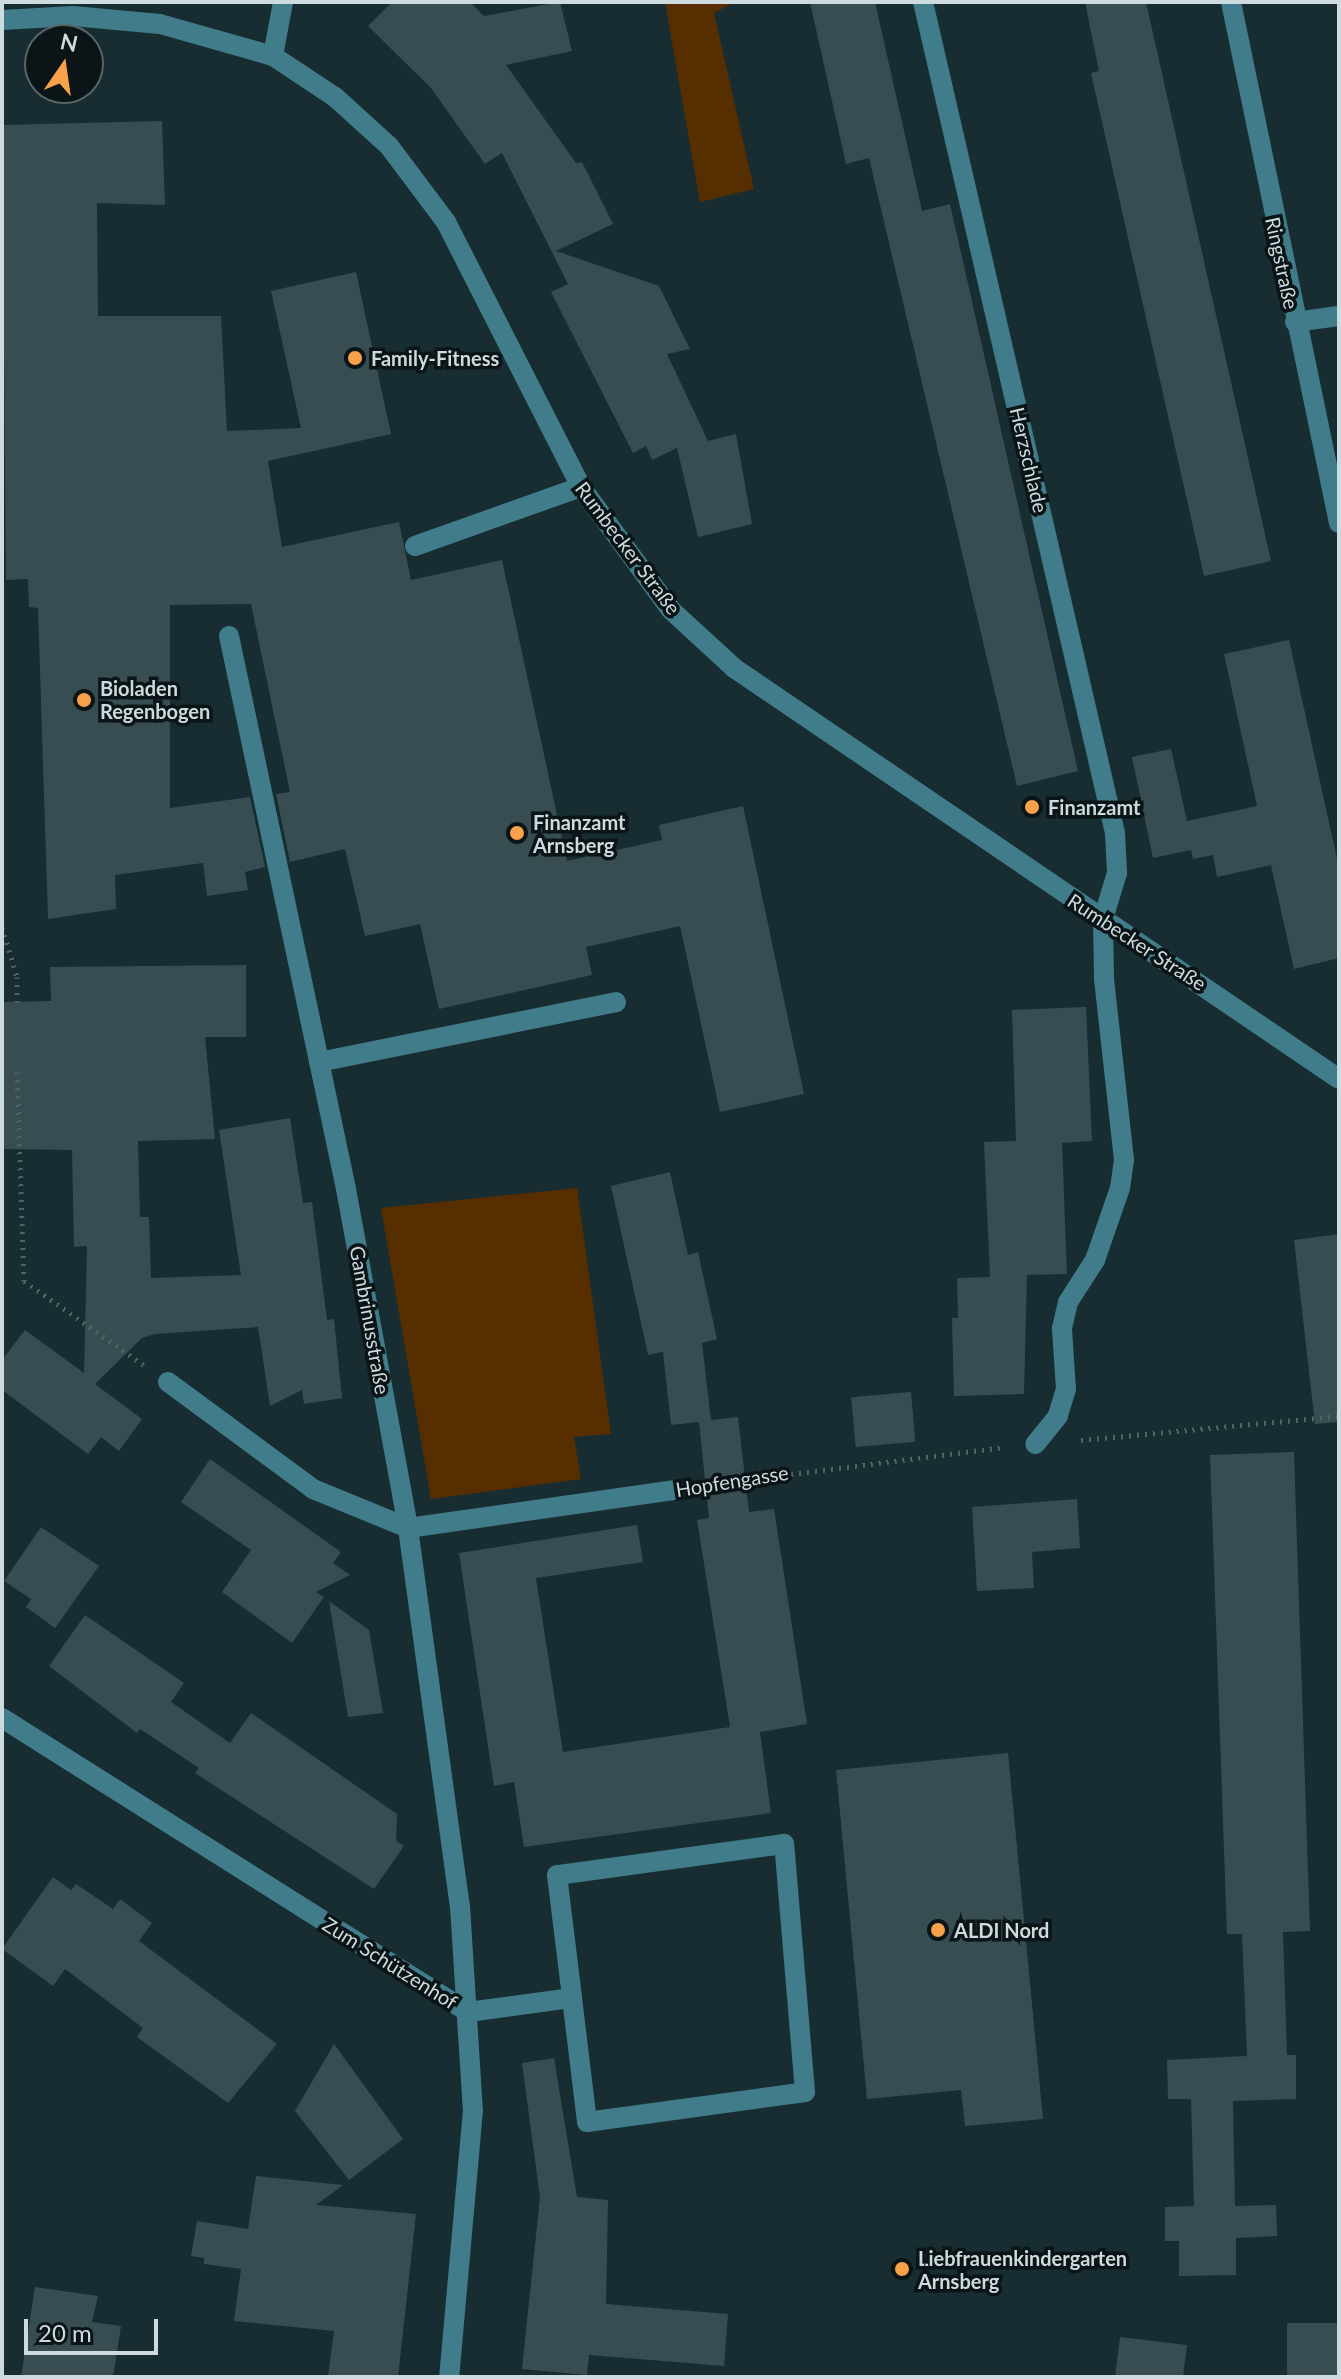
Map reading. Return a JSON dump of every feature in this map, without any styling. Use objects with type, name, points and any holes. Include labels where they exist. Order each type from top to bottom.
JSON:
[{"type":"street","points":[[273,56],[283,2]]},
{"type":"street","name":"Herzschlade","points":[[923,2],[1115,833],[1117,873],[1103,919],[1104,979],[1124,1160],[1114,1217],[1068,1302],[1062,1329],[1066,1389],[1058,1416],[1035,1444]]},
{"type":"street","name":"Ringstraße","points":[[1231,2],[1339,523]]},
{"type":"street","name":"Rumbecker Straße","points":[[2,20],[73,16],[160,24],[273,56],[335,97],[389,146],[446,222],[581,487],[671,610],[734,668],[1339,1079]]},
{"type":"street","points":[[1295,322],[1339,316]]},
{"type":"street","points":[[415,546],[581,487]]},
{"type":"street","name":"Gambrinusstraße","points":[[229,636],[319,1062],[408,1528],[460,1906],[468,2012]]},
{"type":"street","points":[[319,1062],[616,1002]]},
{"type":"street","points":[[168,1382],[313,1489],[408,1528]]},
{"type":"street","name":"Hopfengasse","points":[[408,1528],[675,1490]]},
{"type":"street","name":"Zum Schützenhof","points":[[2,1718],[468,2012],[473,2110],[449,2377]]},
{"type":"street","points":[[784,1844],[805,2092],[587,2122],[572,1998],[557,1875],[784,1844]]},
{"type":"street","points":[[468,2012],[572,1998]]},
{"type":"path","points":[[2,927],[17,977],[17,1002]]},
{"type":"path","points":[[17,1072],[24,1281],[168,1382]]},
{"type":"path","name":"Hopfengasse","points":[[675,1490],[1035,1444],[1339,1416]]},
{"type":"shaded area","points":[[665,2],[735,2],[714,13],[754,189],[700,202]]},
{"type":"shaded area","points":[[577,1188],[611,1434],[574,1437],[581,1479],[431,1499],[381,1208]]},
{"type":"building","points":[[392,2],[470,2],[484,16],[560,2],[572,51],[506,65],[576,163],[582,162],[613,224],[556,251],[659,286],[690,349],[667,354],[708,441],[736,434],[752,524],[698,537],[677,448],[652,460],[646,446],[633,453],[551,292],[568,284],[502,153],[485,164],[431,88],[368,26]]},
{"type":"building","points":[[810,2],[875,2],[922,211],[950,204],[1078,771],[1017,786],[869,158],[846,164]]},
{"type":"building","points":[[1085,2],[1146,2],[1271,561],[1204,576],[1091,73],[1099,71]]},
{"type":"building","points":[[162,121],[165,205],[97,203],[98,316],[221,316],[227,431],[301,428],[271,291],[356,272],[391,434],[268,461],[282,547],[399,522],[411,580],[502,560],[567,861],[662,840],[659,825],[743,806],[804,1094],[720,1112],[680,926],[586,947],[592,975],[439,1009],[420,924],[365,936],[345,849],[290,862],[276,794],[290,792],[251,604],[170,605],[170,808],[250,797],[265,867],[245,872],[248,890],[207,896],[203,863],[115,875],[116,909],[48,919],[38,608],[29,607],[28,579],[6,580],[2,125]]},
{"type":"building","points":[[1289,640],[1339,868],[1339,958],[1294,969],[1271,865],[1217,877],[1213,855],[1193,859],[1191,850],[1153,858],[1132,757],[1171,749],[1187,821],[1257,806],[1224,654]]},
{"type":"building","points":[[246,965],[246,1037],[205,1037],[215,1139],[138,1141],[140,1217],[149,1217],[151,1278],[241,1275],[219,1130],[290,1118],[303,1203],[312,1202],[327,1320],[334,1319],[342,1398],[304,1404],[302,1390],[270,1406],[258,1327],[155,1334],[142,1338],[95,1384],[142,1419],[119,1451],[101,1437],[88,1454],[2,1390],[2,1360],[25,1330],[84,1373],[87,1246],[74,1247],[72,1150],[2,1149],[2,1002],[51,1001],[50,967]]},
{"type":"building","points":[[1086,1007],[1092,1141],[1062,1143],[1067,1274],[1027,1275],[1024,1394],[954,1396],[952,1318],[958,1318],[957,1278],[990,1277],[984,1142],[1016,1141],[1012,1010]]},
{"type":"building","points":[[670,1172],[688,1255],[698,1252],[717,1339],[702,1343],[711,1420],[738,1417],[749,1512],[774,1509],[807,1724],[760,1732],[771,1813],[524,1847],[514,1782],[494,1786],[459,1553],[637,1525],[643,1562],[536,1578],[563,1752],[730,1727],[697,1520],[709,1518],[699,1422],[671,1425],[663,1352],[648,1355],[611,1186]]},
{"type":"building","points":[[1339,1234],[1339,1422],[1315,1424],[1294,1240]]},
{"type":"building","points":[[911,1392],[915,1442],[856,1447],[851,1397]]},
{"type":"building","points":[[1294,1452],[1310,1931],[1283,1932],[1287,2055],[1296,2055],[1296,2099],[1233,2101],[1235,2206],[1276,2205],[1277,2236],[1236,2238],[1236,2275],[1179,2276],[1179,2241],[1165,2241],[1165,2207],[1194,2206],[1191,2099],[1168,2099],[1167,2060],[1247,2056],[1242,1934],[1227,1934],[1210,1455]]},
{"type":"building","points":[[210,1459],[341,1552],[333,1563],[350,1575],[316,1592],[324,1597],[292,1643],[222,1592],[251,1550],[181,1502]]},
{"type":"building","points":[[1077,1499],[1080,1548],[1032,1552],[1034,1588],[977,1591],[972,1507]]},
{"type":"building","points":[[41,1527],[99,1566],[55,1628],[26,1607],[31,1599],[4,1581]]},
{"type":"building","points":[[329,1601],[369,1630],[383,1713],[348,1717]]},
{"type":"building","points":[[85,1615],[184,1683],[171,1702],[230,1743],[251,1713],[397,1814],[396,1841],[404,1846],[374,1889],[195,1773],[199,1768],[140,1729],[137,1733],[49,1666]]},
{"type":"building","name":"ALDI Nord","points":[[1008,1753],[1043,2119],[965,2126],[961,2090],[867,2099],[836,1770]]},
{"type":"building","points":[[53,1877],[71,1890],[76,1884],[113,1909],[120,1899],[152,1923],[139,1941],[277,2044],[228,2103],[137,2037],[143,2028],[65,1969],[53,1986],[2,1949]]},
{"type":"building","points":[[334,2044],[403,2139],[349,2180],[295,2111]]},
{"type":"building","points":[[554,2058],[577,2197],[608,2200],[606,2304],[728,2314],[724,2366],[589,2355],[587,2375],[522,2369],[540,2197],[522,2063]]},
{"type":"building","points":[[256,2176],[343,2185],[316,2205],[416,2214],[398,2377],[328,2377],[334,2331],[234,2321],[241,2269],[204,2264],[204,2258],[191,2256],[197,2221],[248,2229]]},
{"type":"building","points":[[35,2287],[98,2296],[92,2322],[121,2326],[113,2377],[21,2377]]},
{"type":"building","points":[[1287,2323],[1339,2323],[1339,2377],[1287,2377]]},
{"type":"building","points":[[1120,2337],[1187,2345],[1183,2377],[1115,2377]]},
{"type":"place","name":"Family-Fitness","points":[[355,358]]},
{"type":"place","name":"Bioladen Regenbogen","points":[[84,700]]},
{"type":"place","name":"Finanzamt","points":[[1032,807]]},
{"type":"place","name":"Finanzamt Arnsberg","points":[[517,833]]},
{"type":"place","name":"ALDI Nord","points":[[938,1930]]},
{"type":"place","name":"Liebfrauenkindergarten Arnsberg","points":[[902,2269]]}]
